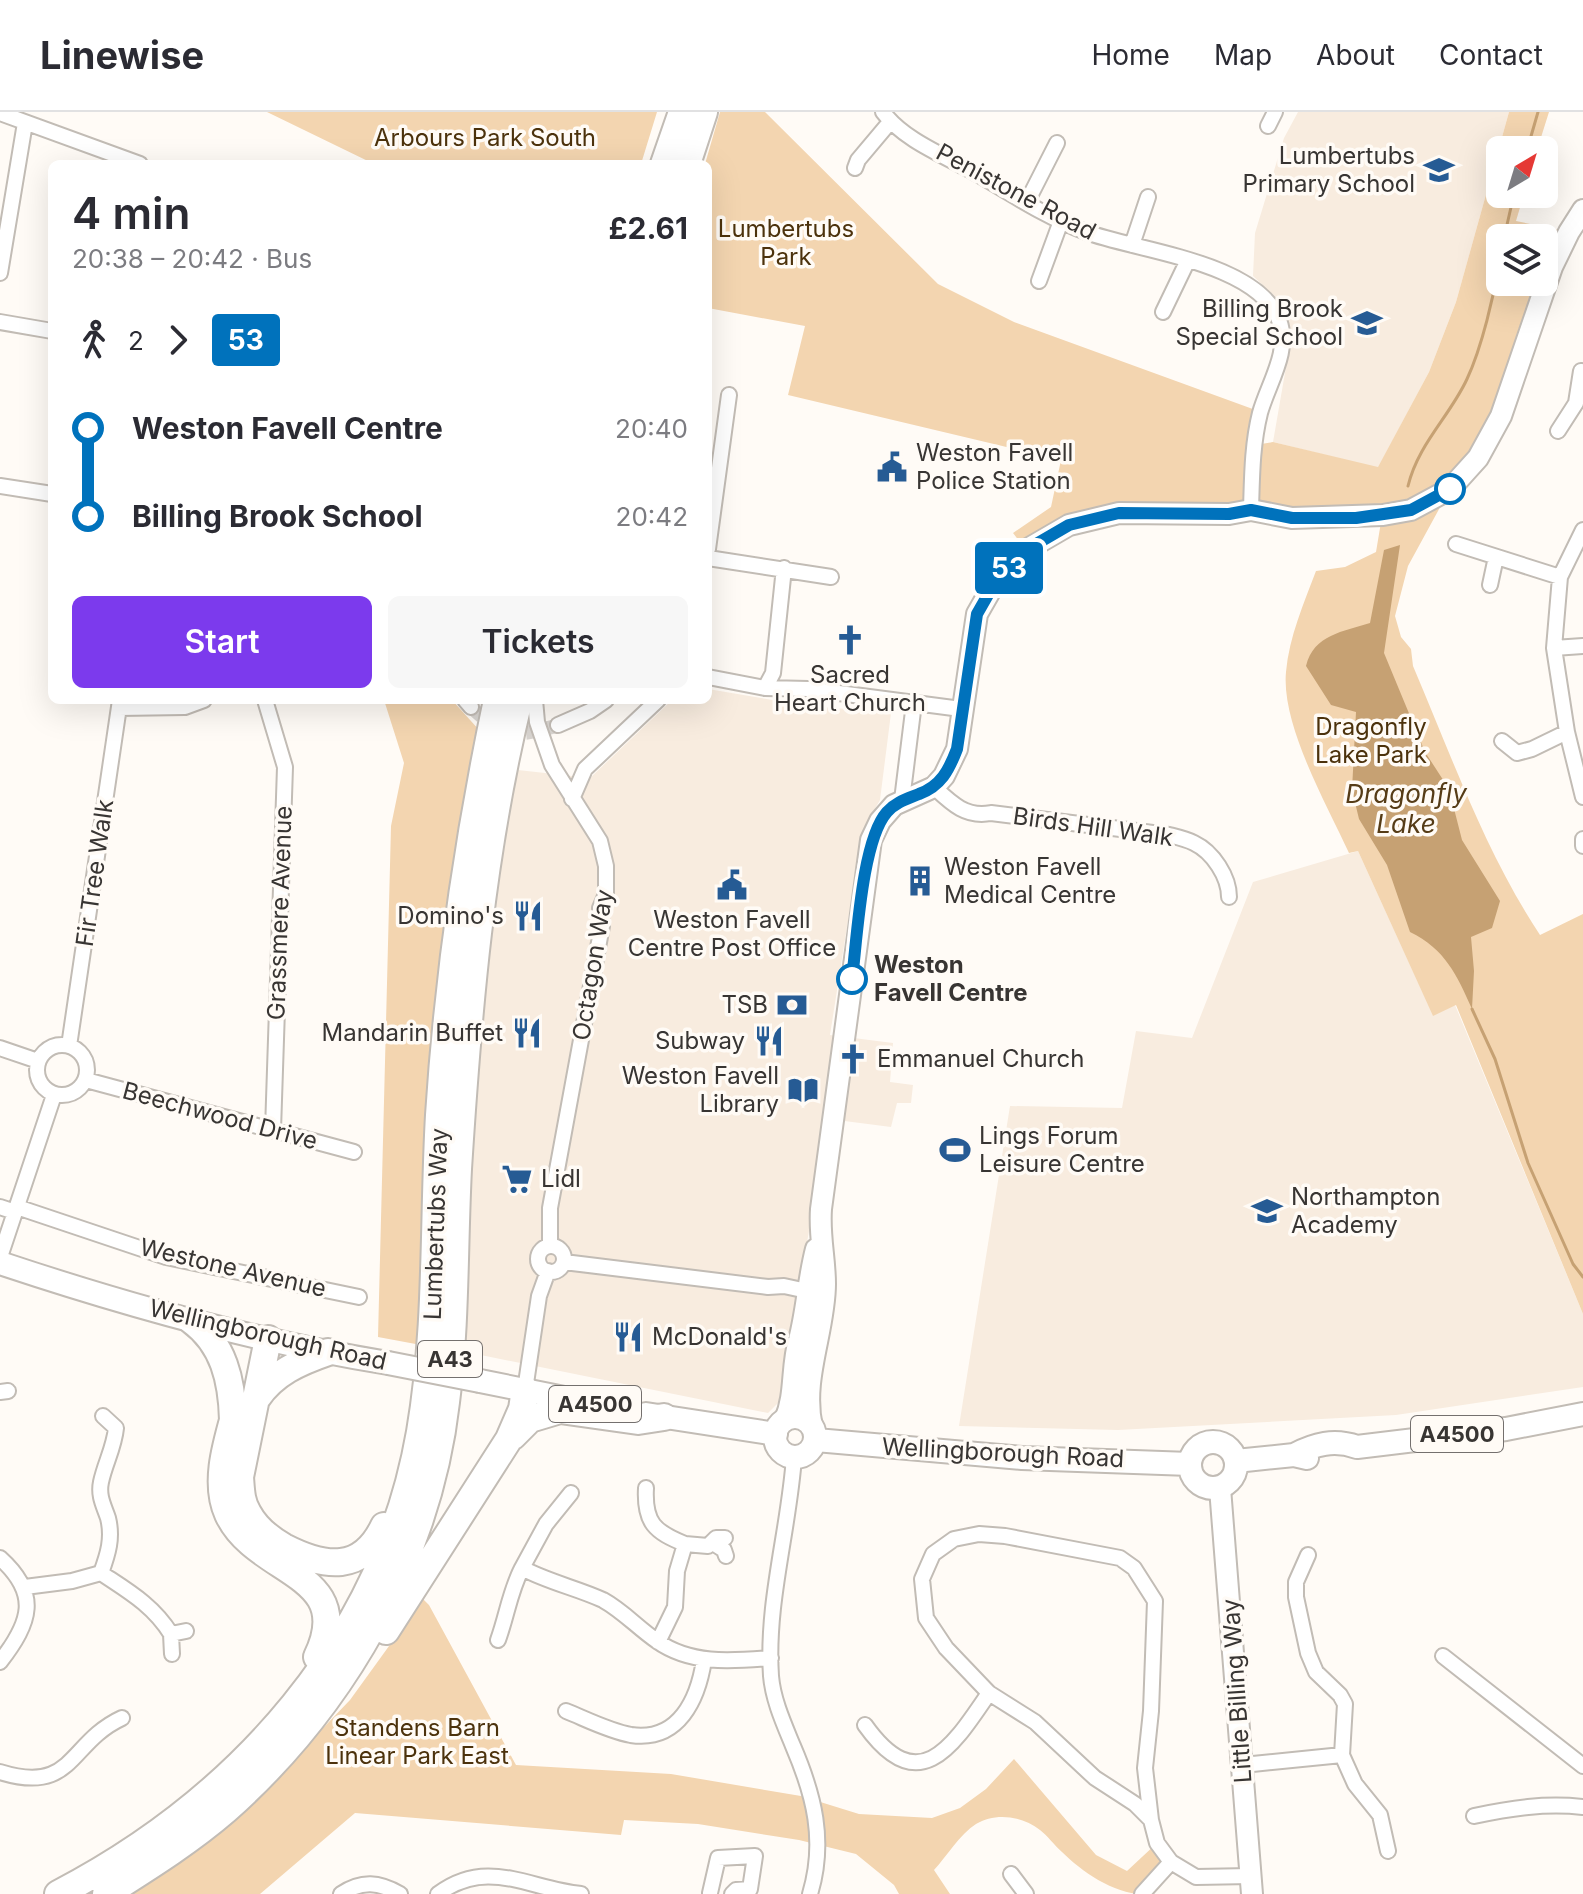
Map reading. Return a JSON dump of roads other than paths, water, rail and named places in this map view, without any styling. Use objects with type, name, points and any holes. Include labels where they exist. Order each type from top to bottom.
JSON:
[{"type":"highway","points":[[665,160],[682,112]]},
{"type":"highway","points":[[688,160],[704,112]]},
{"type":"highway","name":"Lumbertubs Way","points":[[106,1894],[167,1856],[225,1811],[270,1767],[298,1719],[317,1677],[345,1633],[382,1558],[404,1497],[421,1429],[433,1329],[439,1118],[452,970],[465,867],[496,704]]},
{"type":"highway","name":"Lumbertubs Way","points":[[73,1891],[186,1813],[335,1689],[382,1609],[418,1522],[439,1444],[446,1403],[467,1022],[487,862],[518,704]]},
{"type":"highway","points":[[191,1320],[209,1337],[229,1374],[233,1420]]},
{"type":"highway","points":[[262,1337],[257,1398],[240,1477],[241,1496],[258,1528],[275,1541],[305,1556],[332,1564],[348,1562],[362,1554],[374,1543],[382,1529],[421,1429]]},
{"type":"highway","points":[[262,1337],[233,1420],[222,1484],[227,1512],[240,1535],[262,1554],[311,1585],[324,1604],[329,1621],[326,1638],[314,1663],[296,1687],[298,1719]]},
{"type":"highway","points":[[257,1398],[282,1372],[301,1361],[328,1352]]},
{"type":"highway","points":[[298,1719],[352,1677],[379,1640],[509,1439],[522,1409],[525,1390]]},
{"type":"highway","points":[[509,1439],[530,1419],[560,1410],[638,1421],[664,1417]]},
{"type":"highway","points":[[42,1894],[73,1891],[167,1856]]},
{"type":"main road","name":"Wellingborough Road","points":[[0,1263],[191,1320],[328,1352],[664,1417],[780,1427]]},
{"type":"main road","name":"A4500","points":[[1236,1461],[1294,1455],[1313,1459],[1340,1456],[1357,1447],[1506,1429],[1583,1414]]},
{"type":"main road","points":[[800,1418],[814,1433],[807,1453],[794,1457],[787,1455],[778,1446],[780,1427],[800,1418]]},
{"type":"main road","name":"Wellingborough Road","points":[[814,1433],[1022,1458],[1190,1464]]},
{"type":"main road","points":[[1211,1442],[1224,1445],[1234,1454],[1236,1461],[1234,1477],[1220,1488],[1205,1488],[1199,1484],[1190,1472],[1190,1464],[1196,1449],[1211,1442]]},
{"type":"street","points":[[1268,126],[1275,112]]},
{"type":"street","points":[[0,113],[129,160]]},
{"type":"street","points":[[855,168],[886,117]]},
{"type":"street","name":"Penistone Road","points":[[886,117],[1061,221],[1105,239],[1213,267],[1265,298],[1280,320],[1282,350],[1259,423],[1252,461],[1251,510]]},
{"type":"street","points":[[0,273],[25,123]]},
{"type":"street","points":[[1027,202],[1057,143]]},
{"type":"street","points":[[1132,245],[1148,197]]},
{"type":"street","points":[[780,1427],[792,1404],[807,1291],[819,1237],[871,840],[880,821],[902,800],[934,787],[951,766],[957,749],[977,614],[993,586],[1026,550],[1069,525],[1119,513],[1229,514],[1251,510],[1292,518],[1369,517],[1411,510],[1450,489],[1478,458],[1501,416],[1552,267],[1583,210]]},
{"type":"street","points":[[1039,281],[1061,221]]},
{"type":"street","points":[[1163,312],[1188,260]]},
{"type":"street","points":[[0,322],[48,330]]},
{"type":"street","points":[[1558,431],[1579,405],[1581,371]]},
{"type":"street","points":[[712,520],[729,395]]},
{"type":"street","points":[[0,486],[48,493]]},
{"type":"street","points":[[1583,530],[1560,577],[1554,648],[1567,732],[1583,797]]},
{"type":"street","points":[[1456,544],[1560,577]]},
{"type":"street","points":[[1490,585],[1496,557]]},
{"type":"street","points":[[712,559],[831,577]]},
{"type":"street","points":[[765,688],[773,673],[784,568]]},
{"type":"street","points":[[1554,648],[1583,646]]},
{"type":"street","points":[[712,678],[765,688],[808,689],[961,709]]},
{"type":"street","points":[[902,800],[914,703]]},
{"type":"street","points":[[120,704],[185,707],[193,704]]},
{"type":"street","name":"Fir Tree Walk","points":[[69,1046],[120,704]]},
{"type":"street","name":"Grassmere Avenue","points":[[266,704],[285,767],[273,1130]]},
{"type":"street","name":"Octagon Way","points":[[535,704],[537,722],[552,765],[592,828],[603,854],[606,894],[600,908],[600,939],[550,1208],[550,1245]]},
{"type":"street","points":[[558,725],[600,704]]},
{"type":"street","points":[[572,799],[585,769],[654,704]]},
{"type":"street","points":[[1502,741],[1517,753],[1567,732]]},
{"type":"street","points":[[552,765],[565,770],[585,769]]},
{"type":"street","name":"Birds Hill Walk","points":[[934,787],[963,811],[1169,835],[1197,844],[1217,862],[1229,888],[1229,897]]},
{"type":"street","points":[[1583,839],[1583,846]]},
{"type":"street","points":[[69,1046],[83,1056],[87,1065],[86,1080],[75,1092],[54,1095],[40,1084],[38,1061],[49,1048],[69,1046]]},
{"type":"street","points":[[0,1048],[38,1061]]},
{"type":"street","name":"Beechwood Drive","points":[[86,1080],[354,1152]]},
{"type":"street","points":[[0,1257],[54,1095]]},
{"type":"street","name":"Westone Avenue","points":[[0,1207],[166,1257],[359,1297]]},
{"type":"street","points":[[814,1433],[809,1406],[825,1285],[819,1237]]},
{"type":"street","points":[[550,1245],[560,1249],[564,1262],[556,1271],[548,1271],[541,1266],[538,1256],[542,1249],[550,1245]]},
{"type":"street","points":[[564,1262],[768,1287],[784,1286],[807,1291],[821,1312]]},
{"type":"street","points":[[525,1390],[539,1296],[548,1271]]},
{"type":"street","points":[[101,1573],[111,1536],[101,1501],[101,1482],[123,1424],[103,1416]]},
{"type":"street","points":[[794,1457],[773,1605],[771,1679],[816,1812],[817,1873],[810,1894]]},
{"type":"street","points":[[646,1488],[645,1504],[655,1528],[666,1537],[685,1544],[708,1546],[719,1540],[726,1556]]},
{"type":"street","name":"Little Billing Way","points":[[1220,1488],[1251,1885]]},
{"type":"street","points":[[498,1640],[508,1613],[511,1591],[522,1568],[546,1524],[571,1493]]},
{"type":"street","points":[[1151,1820],[1135,1804],[1095,1778],[1035,1722],[989,1693],[946,1648],[926,1618],[922,1579],[933,1554],[954,1539],[979,1534],[1120,1558],[1134,1568],[1155,1601],[1151,1711],[1145,1768],[1157,1843],[1171,1862],[1196,1877],[1251,1885]]},
{"type":"street","points":[[658,1642],[675,1607],[677,1571],[685,1544]]},
{"type":"street","points":[[1308,1555],[1296,1582],[1296,1597],[1308,1653],[1316,1672],[1345,1704],[1342,1755],[1347,1773],[1380,1815],[1388,1851]]},
{"type":"street","points":[[0,1558],[19,1576],[25,1587],[27,1610],[20,1629],[0,1662]]},
{"type":"street","points":[[522,1568],[604,1601],[658,1642],[675,1651],[704,1660],[771,1658]]},
{"type":"street","points":[[25,1587],[72,1581],[101,1573],[139,1597],[161,1619],[171,1634],[172,1654]]},
{"type":"street","points":[[171,1634],[186,1631]]},
{"type":"street","points":[[1443,1656],[1583,1766]]},
{"type":"street","points":[[566,1711],[630,1735],[658,1732],[683,1717],[690,1707],[702,1679],[704,1660]]},
{"type":"street","points":[[865,1725],[884,1748],[900,1758],[914,1762],[932,1760],[949,1748],[989,1693]]},
{"type":"street","points":[[0,1772],[31,1778],[49,1777],[97,1743],[110,1723],[122,1718]]},
{"type":"street","points":[[1243,1765],[1342,1755]]},
{"type":"street","points":[[1474,1816],[1517,1807],[1555,1804],[1583,1807]]},
{"type":"street","points":[[710,1894],[718,1858],[755,1856],[750,1889],[736,1890],[732,1894]]},
{"type":"street","points":[[1142,1894],[1171,1862]]},
{"type":"street","points":[[1011,1874],[1026,1894]]},
{"type":"street","points":[[438,1894],[463,1880],[500,1875],[581,1894]]},
{"type":"street","points":[[341,1894],[355,1886],[370,1883],[386,1886],[400,1894]]},
{"type":"water","name":"Dragonfly Lake","points":[[1400,545],[1384,653],[1425,752],[1449,789],[1462,840],[1500,901],[1492,928],[1471,937],[1474,971],[1472,1009],[1461,985],[1441,955],[1410,932],[1387,865],[1359,819],[1352,790],[1356,712],[1331,705],[1306,666],[1310,655],[1323,641],[1370,623],[1384,550]]},
{"type":"waterway","points":[[1531,136],[1538,112]]},
{"type":"waterway","points":[[1507,224],[1511,208]]},
{"type":"waterway","points":[[1408,486],[1419,457],[1460,392],[1472,366],[1492,296]]},
{"type":"waterway","points":[[1472,1009],[1495,1059],[1528,1163],[1573,1264],[1583,1277]]},
{"type":"tunnel","points":[[471,707],[492,724],[512,732],[532,732],[558,725]]},
{"type":"place","name":"Lumbertubs Primary School","points":[[1439,170]]},
{"type":"place","name":"Billing Brook Special School","points":[[1367,323]]},
{"type":"place","name":"Weston Favell Police Station","points":[[892,467]]},
{"type":"place","name":"Sacred Heart Church","points":[[850,640]]},
{"type":"place","name":"Weston Favell Medical Centre","points":[[920,881]]},
{"type":"place","name":"Weston Favell Centre Post Office","points":[[732,885]]},
{"type":"place","name":"Domino's","points":[[528,916]]},
{"type":"place","name":"Weston Favell Centre","points":[[852,979]]},
{"type":"place","name":"TSB","points":[[792,1005]]},
{"type":"place","name":"Mandarin Buffet","points":[[527,1033]]},
{"type":"place","name":"Subway","points":[[769,1041]]},
{"type":"place","name":"Emmanuel Church","points":[[853,1059]]},
{"type":"place","name":"Weston Favell Library","points":[[803,1090]]},
{"type":"place","name":"Lings Forum Leisure Centre","points":[[955,1150]]},
{"type":"place","name":"Lidl","points":[[517,1179]]},
{"type":"place","name":"Northampton Academy","points":[[1267,1211]]},
{"type":"place","name":"McDonald's","points":[[628,1337]]},
{"type":"park label","name":"Arbours Park South","points":[[485,138]]},
{"type":"park label","name":"Lumbertubs Park","points":[[786,243]]},
{"type":"park label","name":"Dragonfly Lake Park","points":[[1371,741]]},
{"type":"park label","name":"Standens Barn Linear Park East","points":[[417,1742]]}]
